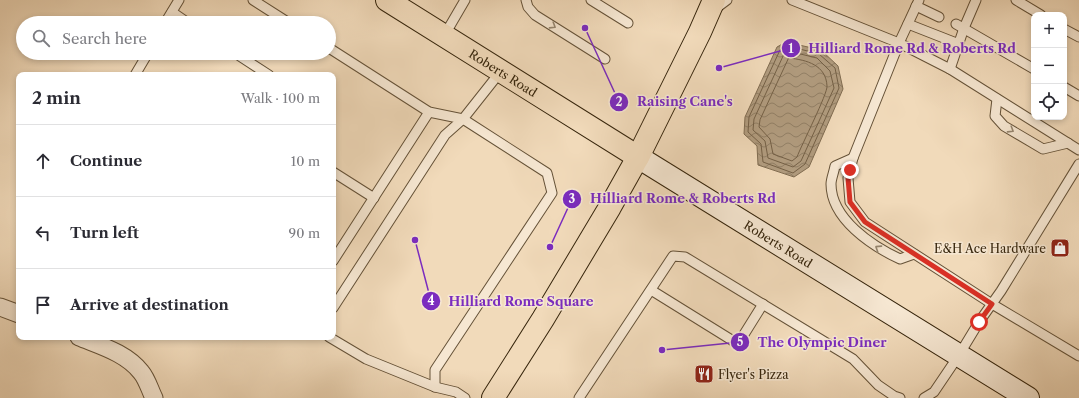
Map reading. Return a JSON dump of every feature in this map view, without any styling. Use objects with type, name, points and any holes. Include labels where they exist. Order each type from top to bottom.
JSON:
[{"type":"main road","name":"Roberts Road","points":[[387,0],[1028,398]]},
{"type":"main road","points":[[493,398],[543,319],[638,157],[711,7]]},
{"type":"street","points":[[0,307],[16,313]]},
{"type":"street","points":[[87,340],[111,349],[128,359],[142,373],[154,398]]},
{"type":"lane","points":[[169,16],[179,0]]},
{"type":"lane","points":[[253,0],[278,16]]},
{"type":"lane","points":[[444,36],[465,0]]},
{"type":"lane","points":[[526,0],[528,7],[535,15],[605,59]]},
{"type":"lane","points":[[591,0],[628,23]]},
{"type":"lane","points":[[711,7],[728,0]]},
{"type":"lane","points":[[792,0],[899,43],[950,69],[1079,150]]},
{"type":"lane","points":[[1016,0],[1036,12]]},
{"type":"lane","points":[[939,17],[917,3],[899,43],[853,158],[848,178],[850,202],[865,222],[992,304],[1079,356]]},
{"type":"lane","points":[[950,69],[959,44],[960,26],[971,3]]},
{"type":"lane","points":[[172,12],[178,16]]},
{"type":"lane","points":[[908,24],[959,44]]},
{"type":"lane","points":[[960,26],[1031,67]]},
{"type":"lane","points":[[1067,30],[1079,37]]},
{"type":"lane","points":[[336,52],[429,112],[463,119],[547,173],[552,193],[435,370],[435,387]]},
{"type":"lane","points":[[137,72],[144,60]]},
{"type":"lane","points":[[246,60],[264,72]]},
{"type":"lane","points":[[336,303],[445,135],[463,119],[501,70]]},
{"type":"lane","points":[[1067,89],[1079,96]]},
{"type":"lane","points":[[998,99],[995,116],[1004,126],[1043,149],[1068,143]]},
{"type":"lane","points":[[336,256],[429,112]]},
{"type":"lane","points":[[853,158],[836,166],[831,184],[835,204],[848,223],[865,239],[885,252],[900,258],[914,254]]},
{"type":"lane","points":[[924,398],[934,392],[959,355],[1079,164]]},
{"type":"lane","points":[[336,174],[374,198]]},
{"type":"lane","points":[[579,398],[673,256],[685,257],[853,359],[878,385],[894,396],[900,398]]},
{"type":"lane","points":[[651,290],[738,344],[763,304]]},
{"type":"lane","points":[[334,340],[366,359],[435,387],[456,392],[465,398]]},
{"type":"water","points":[[786,42],[821,50],[838,66],[843,89],[809,167],[794,177],[758,165],[757,146],[744,134],[745,117],[777,47]]},
{"type":"place","name":"Raising Cane's","points":[[585,28]]},
{"type":"place","name":"Hilliard Rome Rd & Roberts Rd","points":[[719,68]]},
{"type":"place","name":"Hilliard Rome Square","points":[[415,240]]},
{"type":"place","name":"Hilliard Rome & Roberts Rd","points":[[550,247]]},
{"type":"place","name":"E&H Ace Hardware","points":[[1060,248]]},
{"type":"place","name":"The Olympic Diner","points":[[662,350]]},
{"type":"place","name":"Flyer's Pizza","points":[[704,374]]},
{"type":"route","points":[[850,170],[848,178],[850,202],[865,222],[992,304],[979,322]]}]
